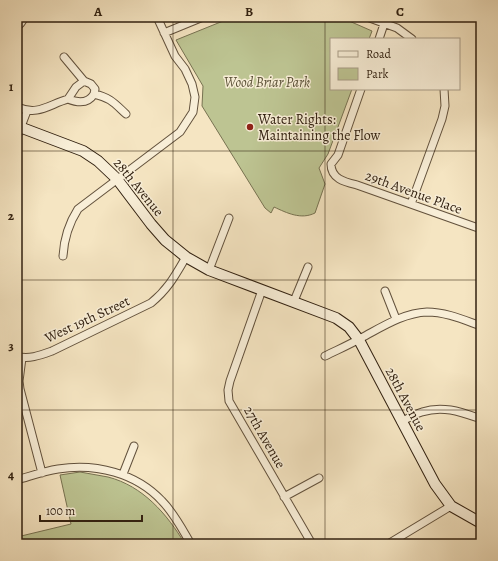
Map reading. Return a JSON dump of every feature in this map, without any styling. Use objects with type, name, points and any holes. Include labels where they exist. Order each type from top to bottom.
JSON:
[{"type":"street","points":[[17,27],[25,17]]},
{"type":"street","points":[[63,256],[64,244],[69,226],[78,209],[180,132],[193,112],[195,97],[192,84],[185,69],[175,56],[157,17]]},
{"type":"street","points":[[164,33],[203,17]]},
{"type":"street","points":[[367,17],[397,28],[411,38]]},
{"type":"street","points":[[379,38],[384,24]]},
{"type":"street","points":[[64,57],[84,81],[91,84],[95,89],[92,97],[84,102],[76,102],[68,99]]},
{"type":"street","points":[[17,107],[27,111],[42,110],[53,104],[68,99],[76,87],[84,81]]},
{"type":"street","name":"29th Avenue Place","points":[[361,90],[338,155],[331,164],[331,168],[335,176],[338,179],[481,229]]},
{"type":"street","points":[[411,204],[442,119],[445,106],[444,90]]},
{"type":"street","points":[[94,94],[110,99],[126,114]]},
{"type":"street","points":[[18,130],[27,111]]},
{"type":"street","name":"28th Avenue","points":[[18,130],[83,151],[98,161],[117,179],[151,224],[166,240],[186,257],[209,270],[336,318],[349,327],[359,340],[401,422],[450,506],[481,523]]},
{"type":"street","points":[[209,270],[229,218]]},
{"type":"street","name":"West 19th Street","points":[[42,473],[23,404],[19,381],[19,357],[39,355],[52,351],[151,303],[163,292],[176,275],[186,257]]},
{"type":"street","points":[[294,301],[308,267]]},
{"type":"street","name":"27th Avenue","points":[[262,290],[230,380],[228,390],[229,401],[312,544]]},
{"type":"street","points":[[385,291],[396,319]]},
{"type":"street","points":[[325,356],[359,340],[396,319],[427,312],[444,314],[481,326]]},
{"type":"street","points":[[401,422],[421,412],[442,408],[458,411],[481,419]]},
{"type":"street","points":[[123,474],[134,446]]},
{"type":"street","points":[[17,480],[58,469],[79,467],[99,468],[123,474],[142,485],[162,500],[173,514],[191,544]]},
{"type":"street","points":[[284,497],[319,478]]},
{"type":"street","points":[[388,544],[450,506]]},
{"type":"green space","name":"Wood Briar Park","points":[[233,17],[340,17],[372,31],[369,38],[330,38],[330,90],[352,90],[328,154],[319,168],[325,184],[315,213],[299,216],[274,207],[271,213],[265,208],[202,106],[203,86],[176,40]]},
{"type":"green space","points":[[80,472],[121,481],[143,494],[162,512],[185,544],[17,544],[17,537],[71,524],[60,475]]},
{"type":"place","name":"Water Rights: Maintaining the Flow","points":[[250,127]]}]
